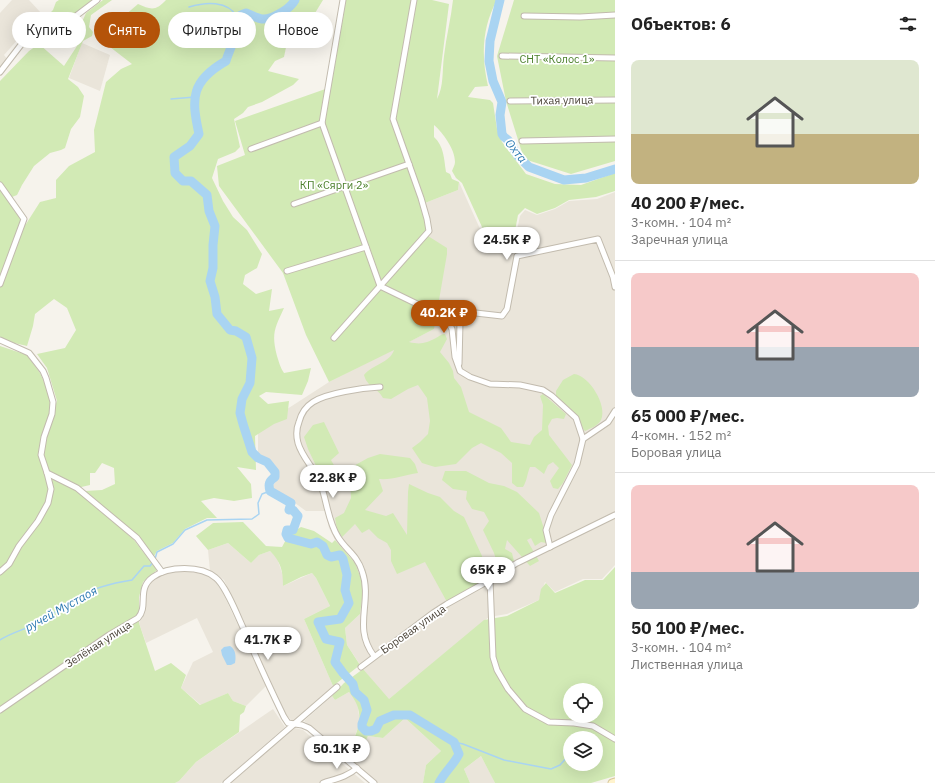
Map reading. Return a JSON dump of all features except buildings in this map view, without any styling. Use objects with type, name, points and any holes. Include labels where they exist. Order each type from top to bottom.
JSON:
[{"type":"street","points":[[0,72],[37,24],[55,28],[64,25],[97,0]]},
{"type":"street","points":[[343,0],[322,123],[380,286],[446,318],[452,329],[455,357],[460,371],[470,377],[490,384],[520,385],[543,390],[552,396],[576,418],[583,439],[577,464],[548,522],[546,530],[550,547]]},
{"type":"street","points":[[334,338],[429,231],[427,219],[393,119],[414,0]]},
{"type":"street","points":[[524,16],[615,16]]},
{"type":"street","points":[[502,56],[615,58]]},
{"type":"street","name":"Тихая улица","points":[[510,101],[615,100]]},
{"type":"street","points":[[251,149],[322,123]]},
{"type":"street","points":[[522,141],[615,139]]},
{"type":"street","points":[[294,204],[409,164]]},
{"type":"street","points":[[0,185],[24,218],[0,284]]},
{"type":"street","points":[[460,371],[460,322],[462,316],[467,312],[502,316],[507,309],[517,256],[598,239],[613,277],[615,287]]},
{"type":"street","points":[[287,271],[366,247]]},
{"type":"street","points":[[0,340],[29,353],[44,371],[52,396],[53,407],[44,437],[42,455],[51,489],[48,503],[38,521],[19,546],[9,564],[0,572]]},
{"type":"street","points":[[374,656],[364,639],[363,628],[367,592],[362,570],[358,561],[338,538],[332,526],[319,480],[300,449],[296,435],[297,427],[303,412],[314,402],[356,389],[380,387]]},
{"type":"street","points":[[583,439],[608,422],[615,411]]},
{"type":"street","points":[[48,473],[77,488],[137,538],[162,572]]},
{"type":"street","name":"Боровая улица","points":[[361,667],[433,613],[517,563],[615,515]]},
{"type":"street","name":"Зелёная улица","points":[[0,710],[109,635],[138,618],[142,611],[145,584],[152,578],[162,572],[177,568],[206,572],[216,577],[221,584],[239,618],[288,723],[302,725],[309,728],[374,783]]},
{"type":"street","points":[[490,580],[493,657],[497,670],[508,689],[526,709],[549,722],[574,723],[593,726],[615,739]]},
{"type":"street","points":[[226,783],[337,687]]},
{"type":"street","points":[[323,783],[344,777],[357,768]]},
{"type":"shaded area","points":[[12,0],[29,0],[40,12],[12,12],[12,46],[4,55],[7,59],[0,67],[0,13]]},
{"type":"shaded area","points":[[86,45],[110,55],[100,91],[69,78],[80,48],[86,48]]},
{"type":"shaded area","points":[[459,182],[485,240],[502,239],[514,244],[520,216],[525,210],[537,215],[555,209],[569,201],[597,199],[615,192],[615,565],[602,579],[583,579],[555,592],[545,582],[539,600],[507,614],[489,617],[388,700],[363,669],[347,645],[345,628],[360,614],[363,592],[362,581],[355,563],[335,540],[329,528],[325,511],[306,511],[278,493],[272,487],[279,477],[275,465],[258,453],[258,432],[281,413],[329,382],[434,329],[428,236],[430,223],[425,203],[458,190]]},
{"type":"shaded area","points":[[228,543],[251,563],[259,555],[270,551],[277,558],[283,576],[283,586],[312,573],[330,606],[304,619],[333,686],[294,722],[286,715],[224,580],[210,571],[208,550]]},
{"type":"shaded area","points":[[178,570],[204,574],[214,579],[223,593],[266,686],[246,706],[233,701],[228,693],[201,705],[181,688],[193,662],[213,652],[197,618],[146,643],[139,623],[143,617],[144,597],[148,585],[163,574]]},
{"type":"shaded area","points":[[349,692],[357,701],[360,723],[347,755],[304,721],[332,696],[335,700]]},
{"type":"shaded area","points":[[273,709],[285,727],[221,783],[175,783],[179,781],[196,762]]},
{"type":"shaded area","points":[[405,718],[441,751],[426,765],[423,783],[378,783],[355,763],[368,736],[383,738]]},
{"type":"shaded area","points":[[295,728],[303,730],[365,783],[231,783]]},
{"type":"shaded area","points":[[481,756],[495,783],[470,783],[464,769]]},
{"type":"green space","points":[[59,0],[93,0],[78,12],[51,12],[56,2]]},
{"type":"green space","points":[[103,0],[112,0],[91,15],[89,27],[93,32],[92,36],[86,39],[86,13]]},
{"type":"green space","points":[[166,0],[323,0],[316,12],[264,12],[264,48],[286,48],[284,57],[275,61],[268,71],[299,79],[293,85],[262,102],[248,107],[243,113],[234,119],[240,147],[235,152],[218,159],[212,178],[223,201],[233,217],[247,230],[262,254],[257,268],[245,275],[243,284],[256,294],[272,289],[269,311],[284,308],[276,326],[274,342],[277,356],[284,373],[311,368],[308,381],[302,395],[266,392],[259,396],[268,404],[289,401],[287,419],[274,424],[255,436],[256,470],[237,467],[251,484],[252,498],[234,501],[214,498],[201,501],[217,518],[207,518],[185,529],[173,543],[157,551],[153,558],[139,537],[85,491],[102,490],[115,484],[114,468],[102,463],[95,473],[90,473],[90,485],[77,488],[134,540],[157,570],[143,582],[139,597],[139,623],[155,671],[171,663],[186,675],[181,688],[200,705],[228,693],[233,701],[246,706],[244,712],[240,715],[239,732],[196,762],[179,781],[175,783],[0,783],[0,346],[27,355],[40,373],[49,393],[52,413],[57,401],[47,368],[37,354],[65,348],[76,330],[67,308],[54,299],[35,314],[27,346],[0,338],[0,188],[26,224],[40,202],[56,198],[56,180],[69,166],[95,152],[94,130],[106,82],[121,69],[132,64],[111,48],[160,48],[160,12],[129,12],[138,4],[150,8],[156,8]]},
{"type":"green space","name":"КП «Сярги 2»","points":[[346,0],[432,0],[449,4],[437,99],[442,84],[443,62],[453,0],[497,0],[488,21],[484,42],[484,64],[488,86],[475,87],[468,97],[490,100],[493,103],[497,129],[502,142],[526,174],[555,184],[581,185],[615,173],[615,191],[596,197],[569,200],[555,208],[537,214],[525,208],[518,215],[513,241],[500,237],[487,238],[462,183],[456,178],[452,171],[455,162],[451,147],[445,137],[434,125],[434,137],[442,149],[446,172],[450,174],[452,179],[459,182],[458,190],[425,203],[430,224],[430,232],[428,236],[447,248],[447,254],[434,329],[409,342],[423,343],[445,334],[447,339],[440,352],[449,363],[453,371],[454,378],[461,387],[469,412],[501,428],[511,442],[530,445],[534,437],[542,430],[543,405],[540,396],[543,394],[566,414],[564,419],[552,419],[548,426],[549,435],[572,465],[563,483],[558,489],[553,488],[550,481],[559,468],[553,462],[548,465],[544,474],[535,467],[530,467],[523,487],[517,487],[512,483],[512,463],[501,453],[481,443],[472,448],[456,464],[435,467],[422,463],[412,448],[428,434],[430,421],[427,398],[418,385],[391,399],[383,398],[378,391],[367,382],[364,375],[372,368],[389,358],[394,350],[329,382],[306,335],[283,273],[219,186],[217,166],[245,155],[235,121],[331,87]]},
{"type":"green space","name":"СНТ «Колос 1»","points":[[514,0],[615,0],[615,161],[571,174],[524,159],[506,101],[497,56]]},
{"type":"green space","points":[[33,48],[44,48],[64,66],[76,48],[80,48],[68,79],[78,87],[84,96],[80,117],[71,129],[65,148],[50,153],[34,166],[17,195],[12,197],[0,183],[0,81]]},
{"type":"green space","points":[[574,374],[580,376],[591,385],[596,392],[602,407],[600,422],[594,427],[585,431],[577,416],[556,396],[556,391],[563,380]]},
{"type":"green space","points":[[324,422],[339,453],[331,460],[336,469],[348,469],[368,458],[380,454],[410,458],[415,464],[418,473],[394,478],[379,479],[383,491],[365,510],[386,516],[393,513],[407,535],[409,484],[440,497],[454,511],[464,517],[482,556],[487,580],[447,602],[425,562],[397,574],[391,561],[391,550],[387,543],[378,538],[369,529],[362,533],[355,524],[342,537],[337,529],[335,518],[344,513],[351,498],[350,478],[318,470],[304,437],[313,425]]},
{"type":"green space","points":[[445,471],[466,471],[489,483],[504,486],[517,492],[539,513],[546,535],[546,543],[541,542],[535,546],[531,538],[527,540],[539,561],[530,566],[507,540],[505,549],[512,553],[514,561],[509,562],[512,568],[501,575],[494,553],[483,530],[489,521],[484,512],[472,509],[466,499],[467,491],[453,489],[442,480]]},
{"type":"green space","points":[[243,522],[266,546],[282,547],[289,534],[301,527],[314,531],[332,543],[335,540],[355,563],[362,581],[363,592],[360,614],[345,628],[347,645],[360,665],[333,686],[304,619],[330,606],[312,573],[283,586],[281,567],[277,559],[270,551],[259,555],[251,563],[228,543],[208,550],[196,536],[213,523]]},
{"type":"green space","points":[[615,567],[615,776],[591,783],[495,783],[481,756],[464,769],[470,783],[423,783],[426,765],[441,751],[405,718],[383,738],[368,736],[355,763],[347,755],[359,723],[358,708],[355,700],[349,692],[335,700],[332,696],[344,683],[363,669],[389,699],[484,620],[507,616],[539,600],[541,589],[546,583],[555,593],[585,580],[603,580]]},
{"type":"water","points":[[230,646],[235,653],[235,663],[227,665],[221,650],[224,647]]},
{"type":"waterway","points":[[295,0],[285,10],[271,18],[262,19],[246,13],[234,20],[233,43],[226,61],[214,68],[206,76],[200,83],[196,92],[195,110],[199,134],[190,146],[174,157],[175,173],[183,181],[191,181],[207,195],[209,211],[215,226],[213,268],[210,281],[215,297],[217,314],[230,330],[236,331],[246,337],[252,358],[250,383],[242,399],[240,413],[252,452],[258,458],[267,462],[275,472],[275,477],[271,480],[269,486],[270,491],[291,503],[289,510],[293,510],[298,516],[293,530],[287,530],[286,534],[288,538],[311,544],[317,542],[323,546],[327,555],[331,557],[340,555],[343,559],[347,575],[345,590],[349,603],[340,619],[318,622],[326,639],[340,642],[335,662],[353,684],[355,692],[364,700],[367,710],[362,727],[366,731],[371,731],[376,729],[380,721],[394,715],[410,715],[454,742],[459,754],[439,783]]},
{"type":"waterway","name":"Охта","points":[[500,0],[490,41],[489,61],[493,81],[502,102],[500,115],[502,134],[504,137],[508,140],[518,156],[529,167],[564,180],[586,178],[615,169]]},
{"type":"waterway","points":[[189,7],[209,3],[222,5],[234,12]]},
{"type":"waterway","points":[[171,99],[195,97]]},
{"type":"waterway","name":"ручей Мустаоя","points":[[155,559],[157,552],[173,544],[185,530],[207,520],[252,519],[259,514],[258,503],[262,494],[270,491]]},
{"type":"waterway","name":"ручей Мустаоя","points":[[0,640],[40,622],[82,594],[110,584],[132,580],[144,566],[150,566],[153,562]]},
{"type":"waterway","points":[[454,742],[504,760],[551,769],[560,765],[563,762]]}]
